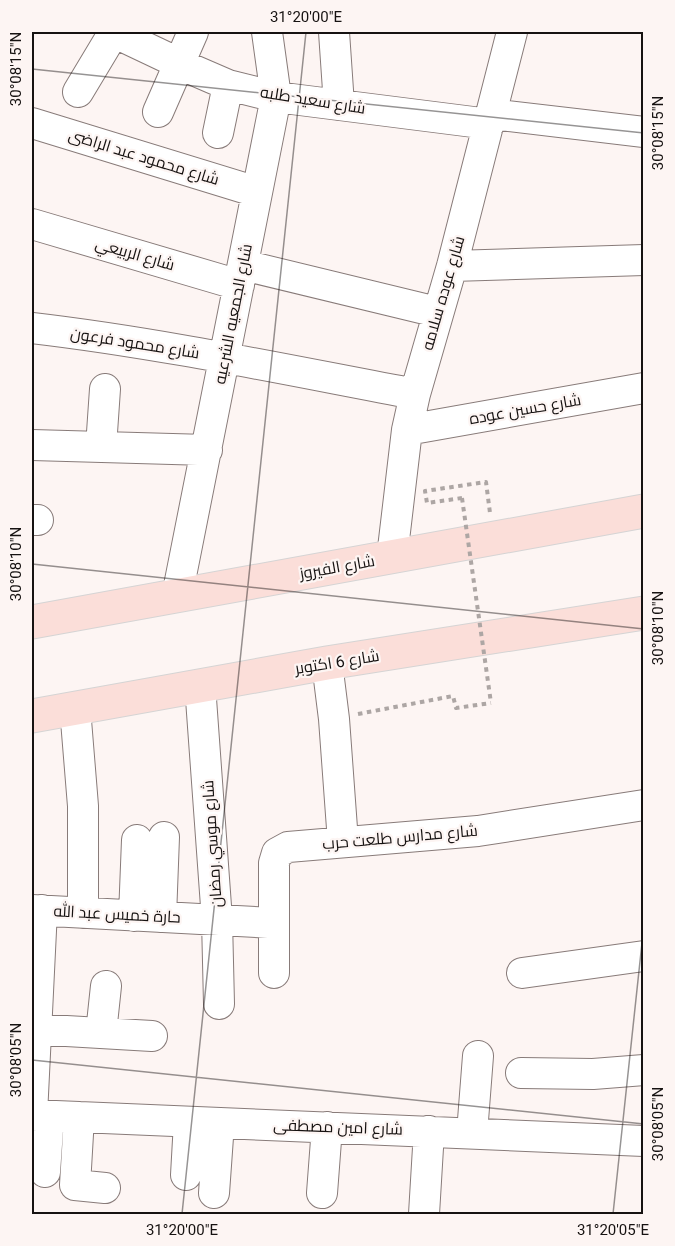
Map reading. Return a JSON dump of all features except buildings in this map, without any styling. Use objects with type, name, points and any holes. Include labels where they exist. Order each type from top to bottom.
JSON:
[{"type":"main road","name":"شارع الفيروز","points":[[32,622],[644,511]]},
{"type":"main road","name":"شارع 6 اكتوبر","points":[[32,716],[327,663],[644,613]]},
{"type":"street","points":[[78,92],[114,32]]},
{"type":"street","name":"شارع سعيد طلبه","points":[[114,32],[228,84],[276,97],[339,105],[644,132]]},
{"type":"street","points":[[158,112],[192,32]]},
{"type":"street","name":"شارع الجمعيه الشرعيه","points":[[177,596],[276,97],[267,32]]},
{"type":"street","points":[[334,32],[339,105]]},
{"type":"street","name":"شارع عوده سلامه","points":[[392,557],[407,430],[415,394],[452,266],[512,32]]},
{"type":"street","points":[[218,134],[228,84]]},
{"type":"street","name":"شارع محمود عبد الراضى","points":[[32,123],[257,192]]},
{"type":"street","name":"شارع الربيعي","points":[[32,224],[241,275],[437,312]]},
{"type":"street","points":[[452,266],[644,260]]},
{"type":"street","name":"شارع محمود فرعون","points":[[32,328],[97,335],[415,394]]},
{"type":"street","name":"شارع حسين عوده","points":[[407,430],[644,388]]},
{"type":"street","points":[[101,447],[105,389]]},
{"type":"street","points":[[32,445],[207,450]]},
{"type":"street","points":[[327,663],[334,719],[343,842]]},
{"type":"street","name":"شارع موسي رمضان","points":[[200,685],[217,920],[219,1004]]},
{"type":"street","points":[[75,708],[83,806],[83,913]]},
{"type":"street","name":"شارع مدارس طلعت حرب","points":[[274,973],[274,863],[277,853],[288,847],[478,831],[644,806]]},
{"type":"street","points":[[148,916],[150,838]]},
{"type":"street","points":[[37,910],[34,1029],[37,1115],[45,1172]]},
{"type":"street","name":"حارة خميس عبد الله","points":[[37,910],[273,923]]},
{"type":"street","points":[[522,973],[644,956]]},
{"type":"street","points":[[101,1033],[106,986]]},
{"type":"street","points":[[34,1029],[152,1036]]},
{"type":"street","points":[[472,1133],[478,1056]]},
{"type":"street","points":[[521,1072],[593,1074],[644,1070]]},
{"type":"street","name":"شارع امين مصطفى","points":[[37,1115],[644,1141]]},
{"type":"street","points":[[79,1117],[75,1185],[105,1188]]},
{"type":"street","points":[[186,1175],[189,1122]]},
{"type":"street","points":[[214,1193],[219,1123]]},
{"type":"street","points":[[322,1193],[327,1127]]},
{"type":"street","points":[[424,1215],[429,1131]]},
{"type":"path","points":[[334,719],[453,696],[456,708],[491,703],[462,498],[427,503],[425,491],[486,482],[490,515]]}]
